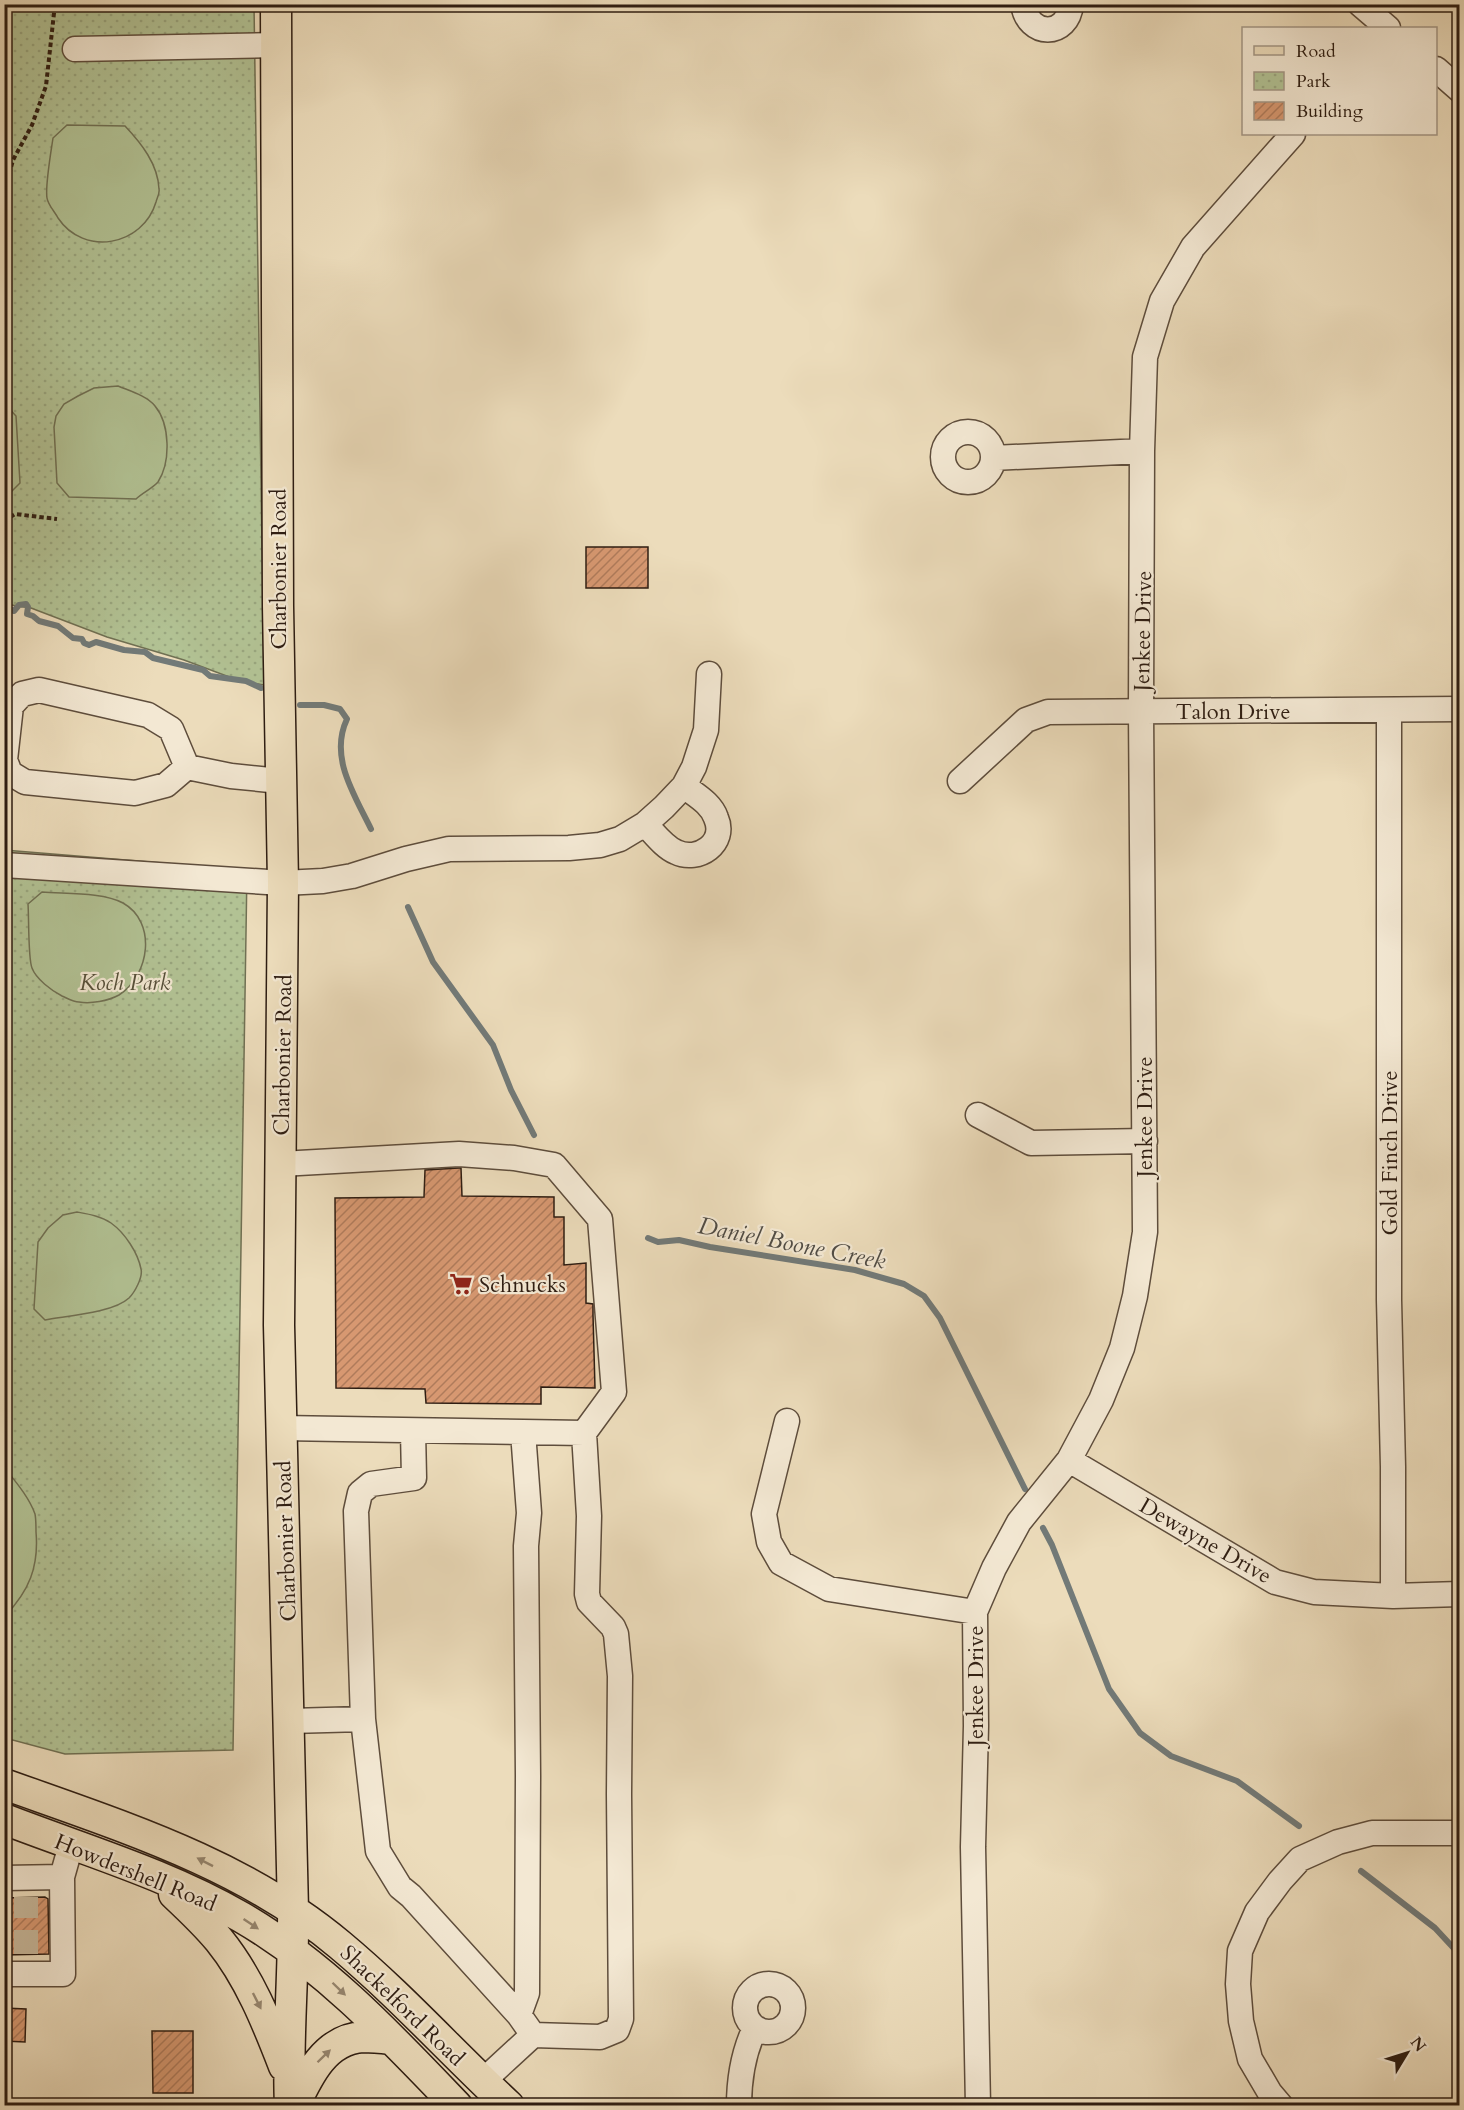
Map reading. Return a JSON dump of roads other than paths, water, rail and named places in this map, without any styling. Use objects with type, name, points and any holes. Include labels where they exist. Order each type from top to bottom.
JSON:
[{"type":"main road","name":"Charbonier Road","points":[[276,4],[280,781],[283,883],[279,1324],[294,1953],[291,2097]]},
{"type":"main road","name":"Howdershell Road","points":[[4,1784],[177,1848],[246,1882],[293,1910]]},
{"type":"main road","name":"Howdershell Road","points":[[4,1819],[170,1881],[241,1917],[294,1953]]},
{"type":"main road","points":[[154,1875],[199,1916],[236,1963],[268,2024],[291,2097]]},
{"type":"main road","name":"Shackelford Road","points":[[293,1910],[340,1944],[399,1997],[509,2106]]},
{"type":"main road","name":"Shackelford Road","points":[[294,1953],[328,1979],[392,2039],[458,2106]]},
{"type":"main road","points":[[291,2097],[326,2053],[341,2044],[361,2037],[392,2039]]},
{"type":"street","points":[[1023,4],[1024,14],[1029,22],[1037,28],[1047,30],[1064,23],[1070,15],[1071,4]]},
{"type":"street","points":[[1360,4],[1387,27]]},
{"type":"street","points":[[75,49],[276,45]]},
{"type":"street","points":[[1437,70],[1460,90]]},
{"type":"street","name":"Jenkee Drive","points":[[978,2106],[973,1847],[976,1726],[975,1612],[994,1568],[1019,1522],[1069,1460],[1101,1400],[1122,1348],[1135,1296],[1145,1232],[1141,711],[1142,451],[1145,357],[1162,301],[1193,247],[1292,135]]},
{"type":"street","points":[[993,458],[1142,451]]},
{"type":"street","points":[[4,865],[283,883],[323,881],[352,876],[406,859],[449,849],[527,850],[600,845],[620,839],[645,824],[684,786],[694,767],[706,730],[709,674]]},
{"type":"street","points":[[39,690],[148,715],[171,729],[187,767],[166,785],[135,793],[25,782],[10,773],[5,760],[11,706],[22,694],[39,690]]},
{"type":"street","name":"Talon Drive","points":[[960,781],[1026,720],[1048,712],[1460,710]]},
{"type":"street","name":"Gold Finch Drive","points":[[1389,711],[1389,1300],[1393,1596]]},
{"type":"street","points":[[187,767],[231,776],[280,781]]},
{"type":"street","points":[[645,824],[674,852],[690,857],[704,852],[715,842],[720,829],[716,816],[707,804],[684,786]]},
{"type":"street","points":[[978,1115],[1031,1143],[1144,1141]]},
{"type":"street","points":[[281,1164],[459,1154],[514,1158],[554,1165],[600,1219],[614,1392],[584,1433],[589,1516],[587,1594],[590,1602],[613,1627],[616,1635],[620,1676],[621,2019],[617,2030],[600,2037],[533,2035],[483,2081]]},
{"type":"street","points":[[787,1421],[764,1514],[769,1542],[781,1563],[830,1589],[975,1612]]},
{"type":"street","points":[[281,1428],[584,1433]]},
{"type":"street","points":[[413,1431],[414,1478],[371,1484],[360,1493],[356,1511],[363,1719],[378,1851],[400,1887],[411,1896],[519,2015],[533,2035]]},
{"type":"street","points":[[519,2015],[528,1993],[526,1546],[529,1513],[523,1432]]},
{"type":"street","name":"Dewayne Drive","points":[[1069,1460],[1275,1582],[1314,1592],[1393,1596],[1460,1594]]},
{"type":"street","points":[[290,1721],[363,1719]]},
{"type":"street","points":[[1281,2106],[1270,2093],[1250,2059],[1241,2021],[1238,1984],[1240,1951],[1257,1912],[1300,1859],[1338,1842],[1372,1833],[1460,1833]]},
{"type":"street","points":[[19,1967],[63,1974],[62,1877],[71,1845]]},
{"type":"street","points":[[19,1885],[62,1877]]},
{"type":"street","points":[[739,2106],[739,2084],[750,2038],[755,2028]]},
{"type":"waterway","name":"Daniel Boone Creek","points":[[4,606],[14,611],[19,605],[26,604],[27,614],[39,621],[58,626],[73,638],[82,639],[89,645],[96,642],[124,650],[145,652],[153,658],[203,670],[210,676],[246,681],[261,688]]},
{"type":"waterway","name":"Daniel Boone Creek","points":[[300,705],[324,705],[340,709],[347,719],[342,733],[342,761],[351,789],[371,829]]},
{"type":"waterway","name":"Daniel Boone Creek","points":[[408,907],[433,962],[493,1045],[511,1090],[534,1135]]},
{"type":"waterway","name":"Daniel Boone Creek","points":[[648,1238],[658,1242],[679,1240],[855,1270],[904,1284],[924,1296],[940,1318],[1025,1489]]},
{"type":"waterway","name":"Daniel Boone Creek","points":[[1043,1528],[1052,1545],[1109,1689],[1140,1733],[1171,1756],[1237,1781],[1299,1826]]},
{"type":"waterway","name":"Daniel Boone Creek","points":[[1361,1871],[1435,1928],[1460,1955]]},
{"type":"tunnel","points":[[26,1897],[26,1954]]},
{"type":"place","name":"Schnucks","points":[[461,1284]]},
{"type":"park label","name":"Koch Park","points":[[125,982]]}]
